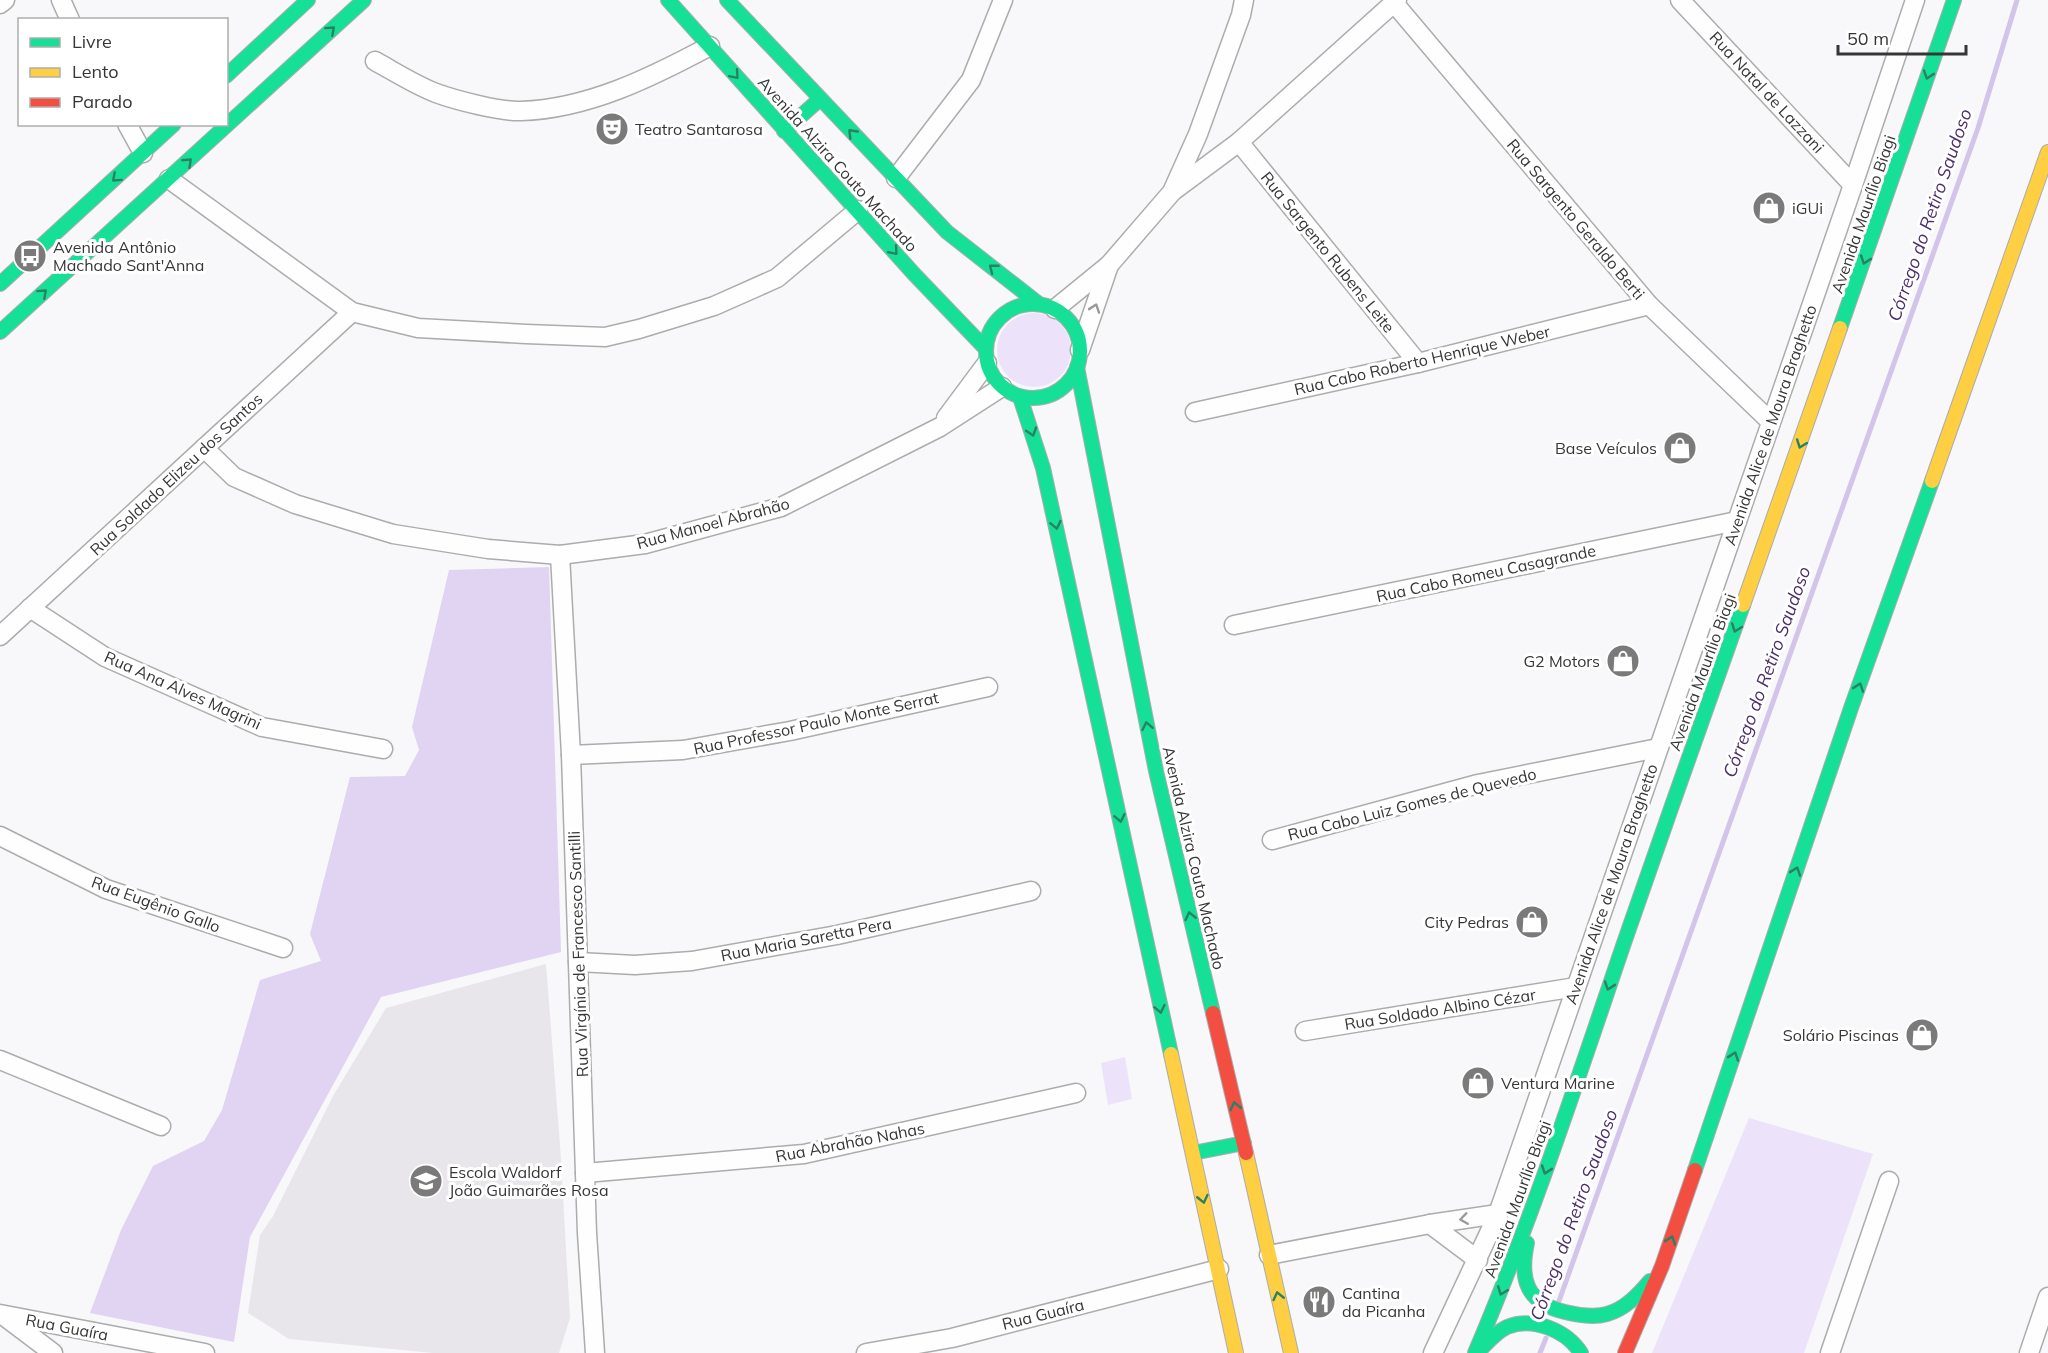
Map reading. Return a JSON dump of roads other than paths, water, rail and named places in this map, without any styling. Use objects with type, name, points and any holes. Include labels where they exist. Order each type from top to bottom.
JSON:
[{"type":"street","points":[[0,4],[5,0]]},
{"type":"street","points":[[61,0],[69,18]]},
{"type":"street","points":[[228,76],[243,73],[308,0]]},
{"type":"street","points":[[228,125],[364,0]]},
{"type":"street","name":"Avenida Alzira Couto Machado","points":[[668,0],[784,131],[858,210],[986,356]]},
{"type":"street","points":[[896,178],[971,80],[1004,0]]},
{"type":"street","points":[[1172,192],[1198,134],[1241,15],[1244,0]]},
{"type":"street","name":"Rua Natal de Lazzani","points":[[1680,0],[1853,185]]},
{"type":"street","name":"Avenida Alice de Moura Braghetto","points":[[1433,1353],[1498,1214],[1915,0]]},
{"type":"street","name":"Avenida Maurílio Biagi","points":[[1476,1353],[1530,1217],[1628,930],[1828,366],[1954,0]]},
{"type":"street","name":"Avenida Alzira Couto Machado","points":[[732,2],[820,99],[947,232],[1047,307]]},
{"type":"street","points":[[1047,307],[1109,266],[1172,192],[1239,142],[1396,2]]},
{"type":"street","name":"Rua Sargento Geraldo Berti","points":[[1396,2],[1649,305],[1771,422]]},
{"type":"street","points":[[375,61],[435,92],[473,103],[519,111],[574,104],[656,74],[710,46]]},
{"type":"street","points":[[243,73],[260,95]]},
{"type":"street","points":[[784,131],[820,99]]},
{"type":"street","points":[[128,126],[143,153]]},
{"type":"street","points":[[0,284],[172,126]]},
{"type":"street","points":[[0,332],[226,126]]},
{"type":"street","name":"Rua Sargento Rubens Leite","points":[[1239,142],[1418,363]]},
{"type":"street","points":[[1625,1353],[1662,1266],[1851,708],[2048,152]]},
{"type":"street","points":[[169,179],[352,312],[418,328],[605,337],[714,306],[777,278],[858,210]]},
{"type":"street","points":[[1078,359],[1078,338],[1073,326],[1065,316],[1047,307],[1020,305],[1002,314],[990,330],[986,356],[991,373],[1002,387],[1020,397],[1048,396],[1070,380],[1078,359],[1109,266]]},
{"type":"street","name":"Rua Cabo Roberto Henrique Weber","points":[[1195,412],[1418,363],[1649,305]]},
{"type":"street","name":"Rua Soldado Elizeu dos Santos","points":[[0,636],[352,312]]},
{"type":"street","name":"Rua Manoel Abrahão","points":[[940,427],[986,356]]},
{"type":"street","name":"Avenida Alzira Couto Machado","points":[[1078,359],[1150,772],[1244,1143],[1291,1353]]},
{"type":"street","name":"Rua Manoel Abrahão","points":[[204,448],[234,477],[295,504],[393,534],[488,549],[560,555],[645,544],[781,507],[940,427],[1002,387]]},
{"type":"street","points":[[1020,397],[1043,468],[1117,779],[1236,1353]]},
{"type":"street","name":"Rua Cabo Romeu Casagrande","points":[[1234,626],[1737,521]]},
{"type":"street","name":"Rua Virgínia de Francesco Santilli","points":[[560,555],[571,755],[585,1173],[595,1353]]},
{"type":"street","name":"Rua Ana Alves Magrini","points":[[30,608],[105,657],[262,727],[383,748]]},
{"type":"street","name":"Rua Professor Paulo Monte Serrat","points":[[571,755],[683,750],[790,730],[988,687]]},
{"type":"street","name":"Rua Cabo Luiz Gomes de Quevedo","points":[[1272,840],[1478,784],[1658,748]]},
{"type":"street","name":"Rua Eugênio Gallo","points":[[0,836],[106,890],[283,948]]},
{"type":"street","name":"Rua Maria Saretta Pera","points":[[578,962],[635,965],[692,961],[837,935],[1031,891]]},
{"type":"street","name":"Rua Soldado Albino Cézar","points":[[1305,1031],[1576,987]]},
{"type":"street","points":[[0,1060],[161,1126]]},
{"type":"street","name":"Rua Abrahão Nahas","points":[[585,1173],[804,1154],[1076,1094]]},
{"type":"street","points":[[1193,1153],[1244,1143]]},
{"type":"street","points":[[1830,1353],[1889,1181]]},
{"type":"street","points":[[1269,1255],[1430,1224],[1498,1214]]},
{"type":"street","points":[[1530,1217],[1523,1269],[1526,1281],[1537,1300],[1560,1310],[1586,1316],[1606,1314],[1625,1306],[1638,1296],[1662,1266]]},
{"type":"street","points":[[1430,1224],[1478,1260]]},
{"type":"street","name":"Rua Guaíra","points":[[866,1353],[952,1338],[1219,1269]]},
{"type":"street","points":[[2030,1353],[2048,1297]]},
{"type":"street","points":[[0,1314],[53,1353]]},
{"type":"street","name":"Rua Guaíra","points":[[0,1314],[205,1353]]},
{"type":"street","points":[[1476,1353],[1496,1334],[1509,1326],[1531,1323],[1558,1330],[1579,1349]]},
{"type":"waterway","name":"Córrego do Retiro Saudoso","points":[[1559,1301],[1978,128],[2017,0]]},
{"type":"waterway","name":"Córrego do Retiro Saudoso","points":[[1540,1353],[1546,1338]]},
{"type":"place","name":"Teatro Santarosa","points":[[612,129]]},
{"type":"place","name":"iGUi","points":[[1769,208]]},
{"type":"place","name":"Avenida Antônio Machado Sant'Anna","points":[[30,256]]},
{"type":"place","name":"Base Veículos","points":[[1680,448]]},
{"type":"place","name":"G2 Motors","points":[[1623,661]]},
{"type":"place","name":"City Pedras","points":[[1532,922]]},
{"type":"place","name":"Solário Piscinas","points":[[1922,1035]]},
{"type":"place","name":"Ventura Marine","points":[[1478,1083]]},
{"type":"place","name":"Escola Waldorf João Guimarães Rosa","points":[[426,1181]]},
{"type":"place","name":"Cantina da Picanha","points":[[1319,1302]]}]
